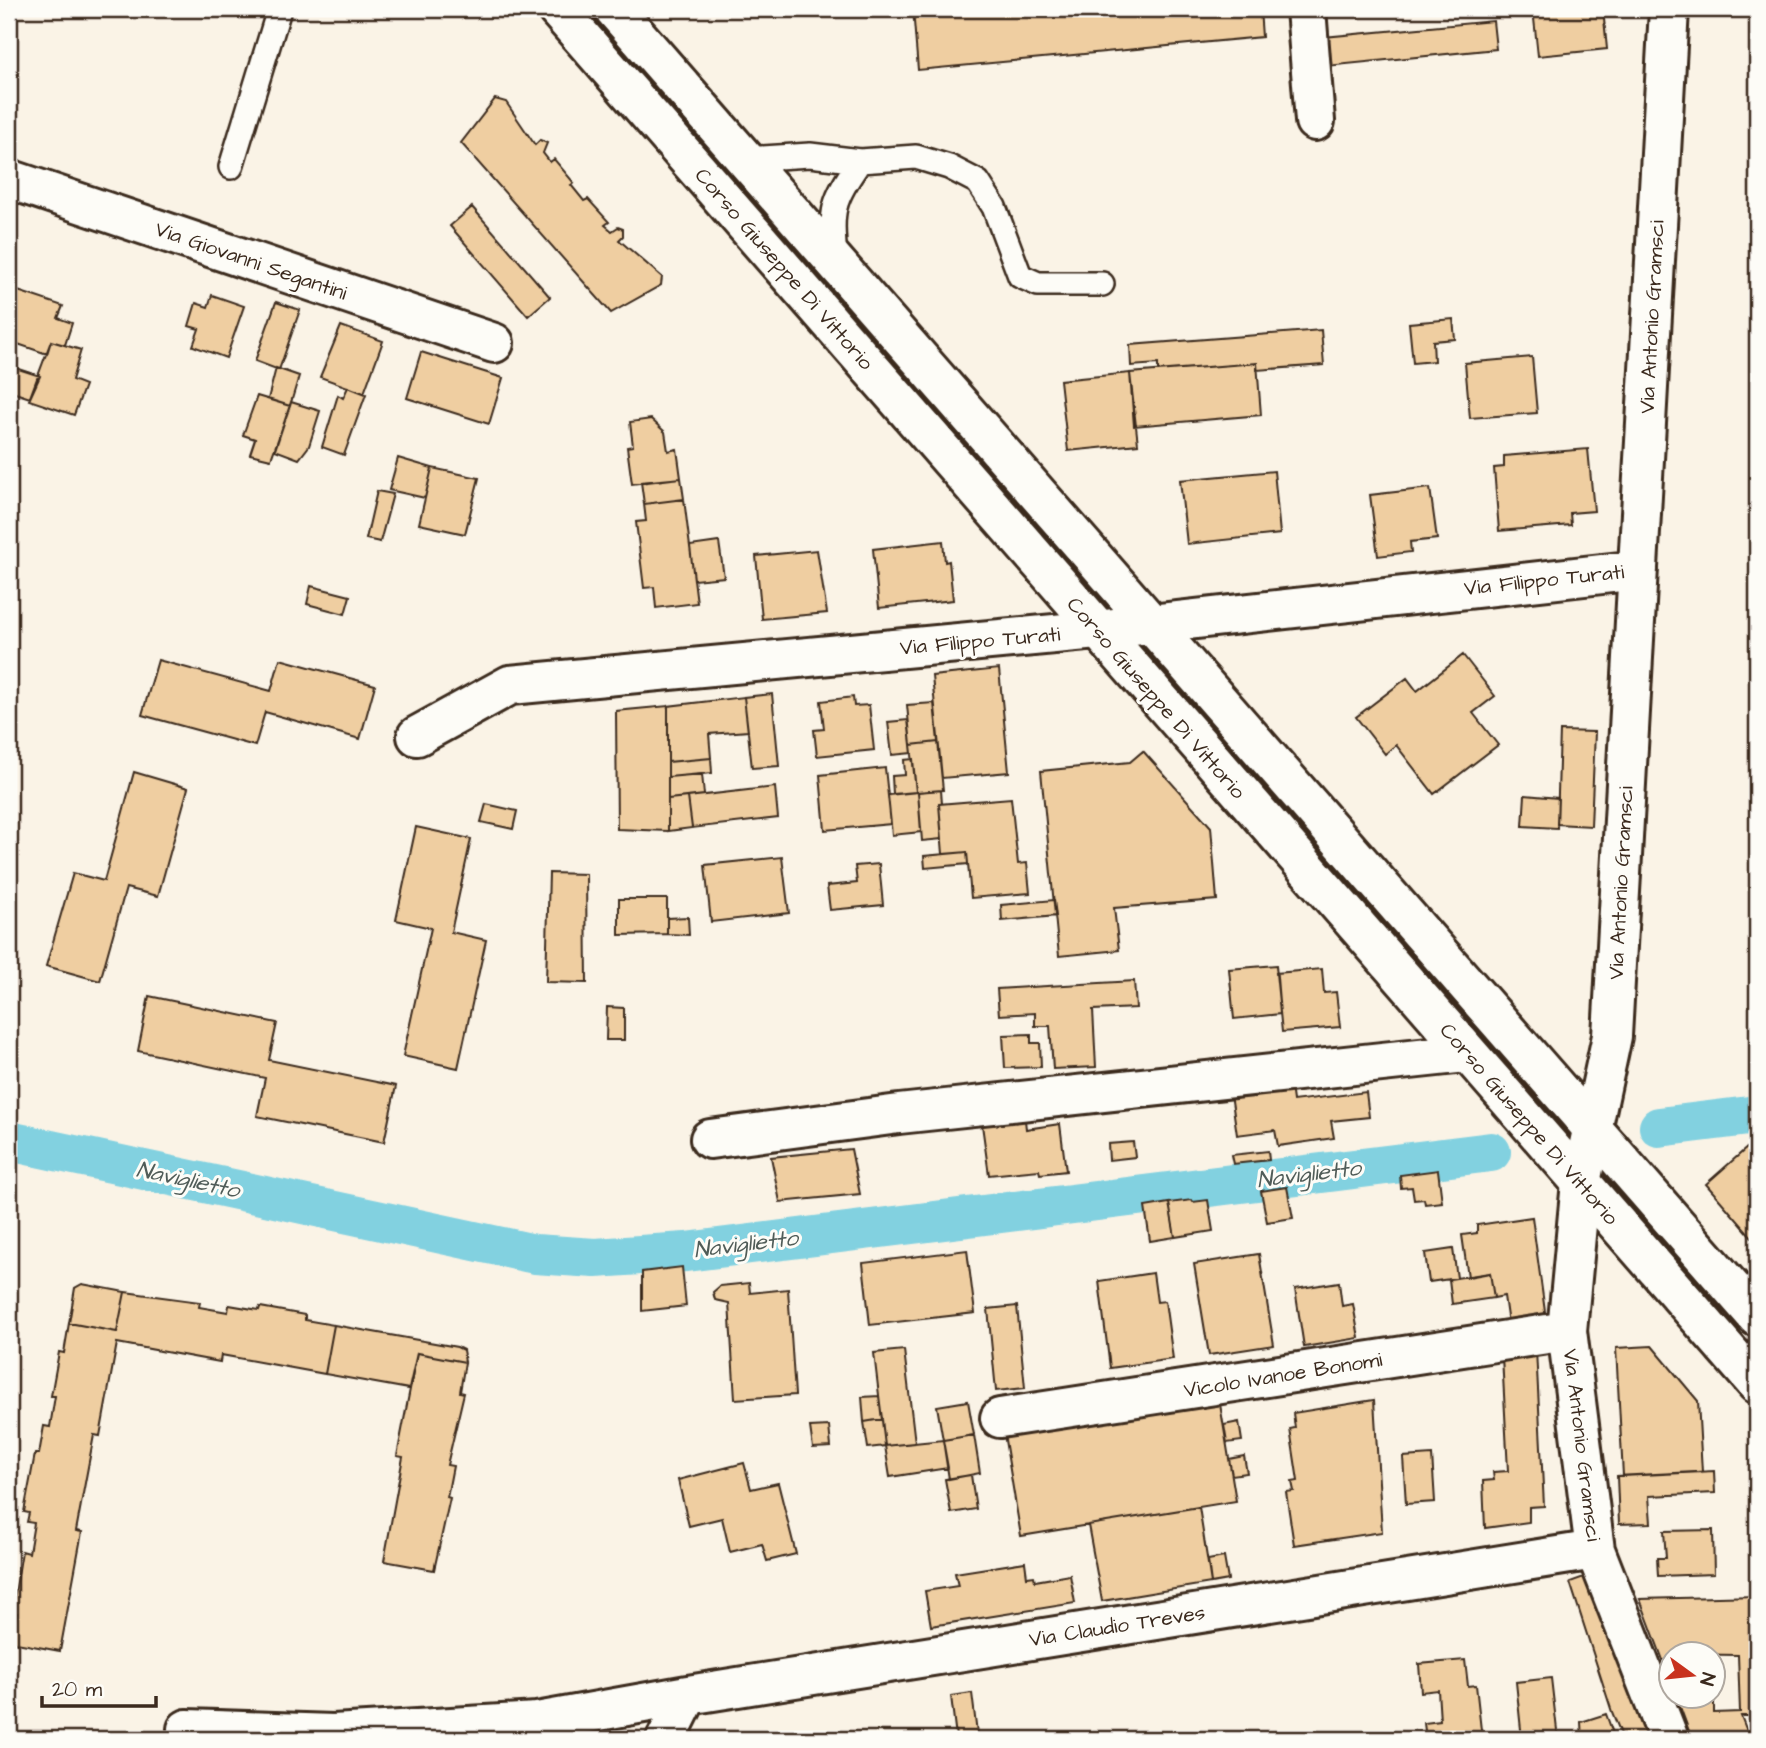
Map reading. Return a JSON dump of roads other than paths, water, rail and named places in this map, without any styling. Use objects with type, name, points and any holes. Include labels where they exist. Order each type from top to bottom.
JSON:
[{"type":"street","name":"Corso Giuseppe Di Vittorio","points":[[556,9],[1757,1384]]},
{"type":"street","name":"Corso Giuseppe Di Vittorio","points":[[614,9],[1592,1124],[1757,1317]]},
{"type":"street","points":[[1306,9],[1315,121]]},
{"type":"street","name":"Via Antonio Gramsci","points":[[1669,9],[1612,1036],[1581,1182],[1567,1331],[1595,1550],[1669,1739]]},
{"type":"street","name":"Via Giovanni Segantini","points":[[9,179],[494,342]]},
{"type":"street","name":"Via Filippo Turati","points":[[417,736],[510,685],[1097,630],[1638,570]]},
{"type":"street","points":[[710,1139],[899,1114],[1466,1053]]},
{"type":"street","name":"Vicolo Ivanoe Bonomi","points":[[1000,1418],[1567,1331]]},
{"type":"street","name":"Via Claudio Treves","points":[[187,1729],[333,1734],[537,1722],[688,1695],[1595,1550]]},
{"type":"street","points":[[666,1739],[688,1695]]},
{"type":"lane","points":[[231,167],[278,13]]},
{"type":"lane","points":[[745,159],[810,155],[860,161],[916,157],[949,167],[978,182],[994,207],[1020,276],[1038,284],[1102,284]]},
{"type":"lane","points":[[835,262],[831,214],[838,192],[860,161]]},
{"type":"waterway","name":"Naviglietto","points":[[1659,1127],[1757,1115]]},
{"type":"waterway","name":"Naviglietto","points":[[9,1141],[535,1254],[595,1258],[686,1252],[1491,1152]]}]
